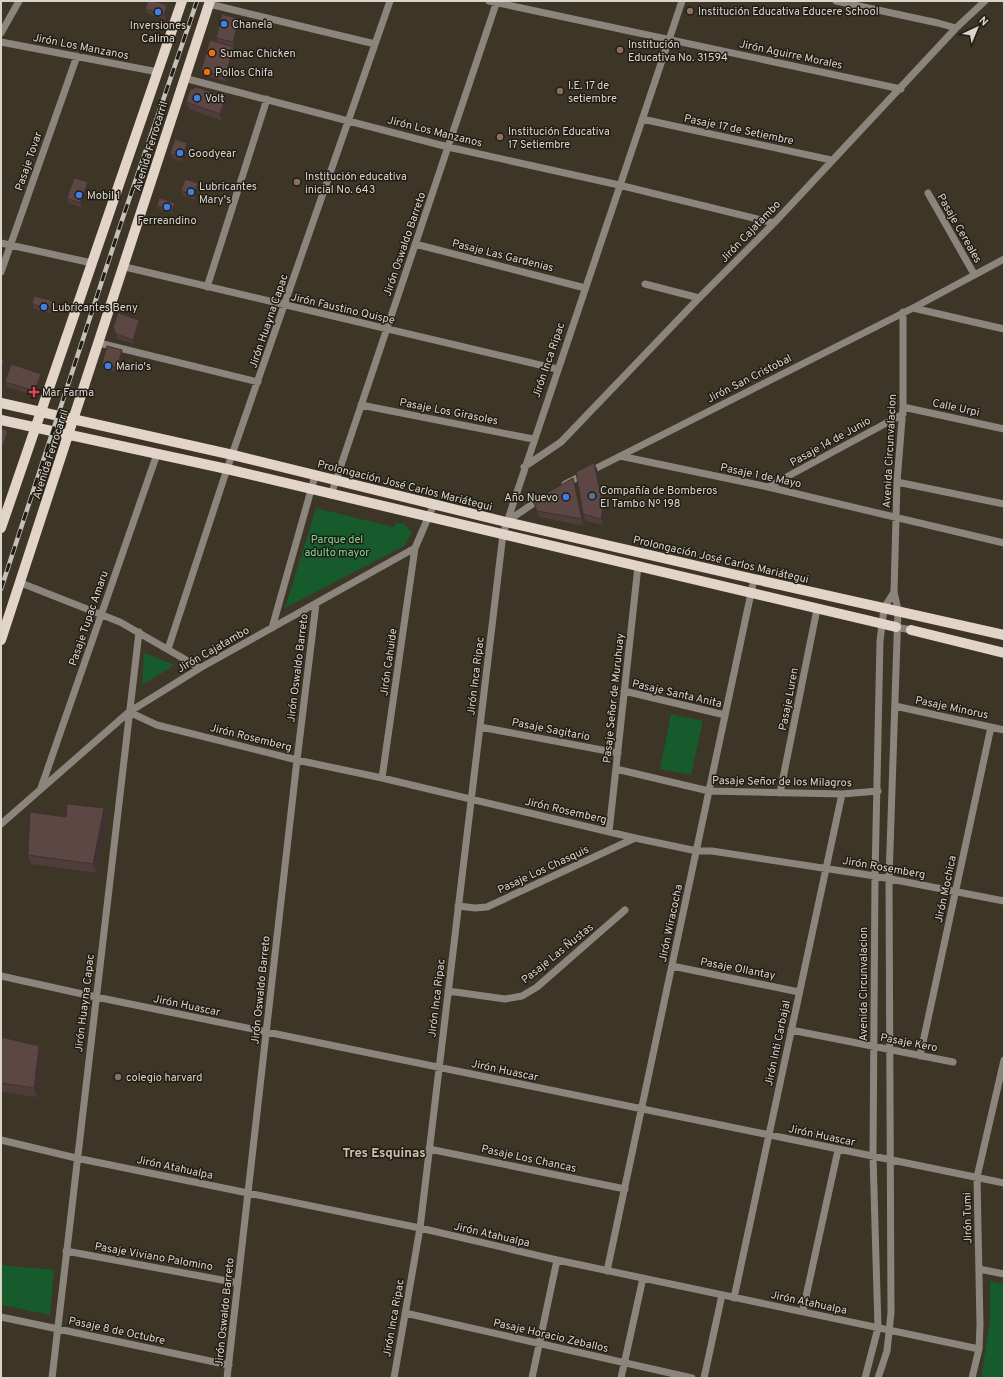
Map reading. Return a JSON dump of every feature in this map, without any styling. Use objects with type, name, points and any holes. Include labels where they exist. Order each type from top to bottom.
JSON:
[{"type":"main road","name":"Avenida Ferrocarril","points":[[1,528],[182,1]]},
{"type":"main road","name":"Avenida Ferrocarril","points":[[1,640],[125,267],[184,78],[210,3]]},
{"type":"main road","name":"Prolongación José Carlos Mariátegui","points":[[1,403],[233,455],[506,522],[1004,635]]},
{"type":"main road","points":[[1,420],[227,469],[331,495],[503,534],[882,625],[896,627]]},
{"type":"main road","points":[[911,630],[1004,653]]},
{"type":"street","points":[[1,33],[19,1]]},
{"type":"street","name":"Jirón Huayna Capac","points":[[168,650],[227,469],[390,1]]},
{"type":"street","name":"Jirón Inca Ripac","points":[[394,1378],[420,1228],[503,534],[533,439],[682,1]]},
{"type":"street","points":[[836,1],[956,28]]},
{"type":"street","name":"Jirón Cajatambo","points":[[524,468],[561,442],[699,298],[774,223],[831,160],[900,89],[956,28],[985,1]]},
{"type":"street","name":"Jirón Aguirre Morales","points":[[494,2],[900,89]]},
{"type":"street","name":"Jirón Oswaldo Barreto","points":[[331,495],[448,147],[494,2]]},
{"type":"street","points":[[210,3],[375,44]]},
{"type":"street","name":"Jirón Los Manzanos","points":[[1,42],[158,72]]},
{"type":"street","name":"Pasaje Tovar","points":[[1,272],[77,56]]},
{"type":"street","name":"Jirón Los Manzanos","points":[[184,78],[448,147],[619,185],[774,223]]},
{"type":"street","points":[[207,286],[267,99]]},
{"type":"street","name":"Pasaje 17 de Setiembre","points":[[642,119],[831,160]]},
{"type":"street","name":"Pasaje Cereales","points":[[928,193],[974,274]]},
{"type":"street","points":[[1,243],[92,263]]},
{"type":"street","name":"Pasaje Las Gardenias","points":[[415,244],[585,288]]},
{"type":"street","name":"Jirón San Cristobal","points":[[560,487],[913,308],[1004,259]]},
{"type":"street","name":"Jirón Faustino Quispe","points":[[125,267],[557,370]]},
{"type":"street","points":[[645,284],[699,298]]},
{"type":"street","points":[[913,308],[1004,329]]},
{"type":"street","name":"Avenida Circunvalacion","points":[[878,1378],[887,1351],[891,1313],[889,879],[896,627],[898,610],[894,592],[897,482],[903,410],[904,312]]},
{"type":"street","points":[[99,343],[258,382]]},
{"type":"street","name":"Pasaje Los Girasoles","points":[[361,405],[533,439]]},
{"type":"street","name":"Calle Urpi","points":[[903,410],[1004,429]]},
{"type":"street","name":"Pasaje 14 de Junio","points":[[768,487],[903,410]]},
{"type":"street","name":"Pasaje Tupac Amaru","points":[[41,790],[157,454]]},
{"type":"street","name":"Pasaje 1 de Mayo","points":[[620,456],[768,487],[1004,543]]},
{"type":"street","points":[[272,628],[315,476]]},
{"type":"street","points":[[897,482],[1004,504]]},
{"type":"street","points":[[506,522],[547,494]]},
{"type":"street","points":[[415,548],[430,517],[434,504]]},
{"type":"street","name":"Jirón Cajatambo","points":[[1,824],[130,712],[200,668],[415,548]]},
{"type":"street","name":"Jirón Cahuide","points":[[382,778],[415,548]]},
{"type":"street","name":"Pasaje Señor de Muruhuay","points":[[609,832],[638,566]]},
{"type":"street","name":"Jirón Wiracocha","points":[[607,1271],[754,579]]},
{"type":"street","points":[[21,583],[101,614],[139,632],[200,668]]},
{"type":"street","name":"Avenida Circunvalacion","points":[[865,1378],[878,1328],[873,1156],[875,876],[880,641],[884,608],[894,592]]},
{"type":"street","name":"Jirón Oswaldo Barreto","points":[[227,1378],[316,604]]},
{"type":"street","name":"Pasaje Luren","points":[[780,793],[817,609]]},
{"type":"street","points":[[896,627],[911,630]]},
{"type":"street","name":"Jirón Huayna Capac","points":[[52,1378],[76,1158],[139,632]]},
{"type":"street","name":"Pasaje Santa Anita","points":[[624,691],[725,715]]},
{"type":"street","name":"Pasaje Minorus","points":[[895,706],[1004,730]]},
{"type":"street","name":"Jirón Rosemberg","points":[[130,712],[157,725],[297,760],[382,778],[635,838],[697,851],[875,876],[1004,901]]},
{"type":"street","name":"Jirón Mochica","points":[[920,1056],[991,726]]},
{"type":"street","name":"Pasaje Sagitario","points":[[480,727],[618,754]]},
{"type":"street","name":"Pasaje Señor de los Milagros","points":[[616,769],[709,792],[842,794],[878,791]]},
{"type":"street","name":"Jirón Inti Carbajal","points":[[734,1298],[842,794]]},
{"type":"street","name":"Pasaje Los Chasquis","points":[[458,906],[475,908],[487,907],[635,838]]},
{"type":"street","name":"Pasaje Las Ñustas","points":[[448,991],[505,999],[522,996],[537,987],[625,910]]},
{"type":"street","name":"Pasaje Ollantay","points":[[672,966],[799,992]]},
{"type":"street","name":"Jirón Huascar","points":[[1,976],[96,997],[1004,1183]]},
{"type":"street","name":"Pasaje Kero","points":[[791,1030],[953,1062]]},
{"type":"street","name":"Jirón Tumi","points":[[972,1378],[979,1349],[977,1177],[1004,1060]]},
{"type":"street","name":"Jirón Atahualpa","points":[[1,1140],[76,1158],[420,1228],[607,1271],[734,1298],[803,1310],[878,1328],[979,1349]]},
{"type":"street","name":"Pasaje Los Chancas","points":[[429,1149],[625,1189]]},
{"type":"street","points":[[803,1310],[838,1150]]},
{"type":"street","name":"Pasaje Viviano Palomino","points":[[66,1251],[238,1283]]},
{"type":"street","points":[[532,1378],[557,1260]]},
{"type":"street","points":[[979,1269],[1004,1274]]},
{"type":"street","points":[[621,1378],[643,1278]]},
{"type":"street","points":[[704,1378],[722,1295]]},
{"type":"street","name":"Pasaje Horacio Zeballos","points":[[405,1313],[692,1378]]},
{"type":"street","name":"Pasaje 8 de Octubre","points":[[1,1317],[229,1365]]},
{"type":"green space","name":"Parque del adulto mayor","points":[[316,508],[393,527],[397,523],[404,524],[412,532],[404,546],[285,608]]},
{"type":"green space","points":[[144,653],[175,665],[142,685]]},
{"type":"green space","points":[[671,714],[703,721],[691,775],[660,769]]},
{"type":"green space","points":[[1,1265],[54,1270],[50,1315],[1,1305]]},
{"type":"green space","points":[[990,1281],[1004,1284],[1004,1378],[981,1378],[990,1321]]},
{"type":"building","points":[[148,1],[154,1],[167,5],[164,15],[145,9]]},
{"type":"building","points":[[222,14],[239,19],[233,42],[216,38]]},
{"type":"building","points":[[210,40],[234,47],[225,77],[201,70]]},
{"type":"building","points":[[196,87],[226,97],[220,114],[186,102],[190,90]]},
{"type":"building","points":[[175,139],[187,143],[182,158],[170,154]]},
{"type":"building","name":"Mobil 1","points":[[74,178],[88,182],[80,203],[67,198]]},
{"type":"building","points":[[185,179],[198,183],[194,195],[181,191]]},
{"type":"building","name":"Ferreandino","points":[[159,198],[175,203],[172,211],[157,206]]},
{"type":"building","points":[[34,296],[53,301],[51,309],[32,304]]},
{"type":"building","points":[[118,313],[139,320],[133,340],[116,334],[113,327]]},
{"type":"building","points":[[107,346],[122,350],[117,368],[102,364]]},
{"type":"building","points":[[1,359],[4,360],[1,370]]},
{"type":"building","points":[[11,364],[41,374],[36,388],[32,390],[5,382]]},
{"type":"building","points":[[1,428],[8,431],[3,445],[1,445]]},
{"type":"building","name":"Compañía de Bomberos El Tambo Nº 198","points":[[594,463],[603,506],[601,519],[583,514],[576,472]]},
{"type":"building","name":"Año Nuevo","points":[[573,478],[582,519],[537,511],[533,501]]},
{"type":"building","points":[[67,804],[104,808],[93,864],[28,855],[30,812],[66,817]]},
{"type":"building","points":[[1,1037],[39,1046],[34,1088],[1,1083]]},
{"type":"railway","points":[[1,589],[120,226],[197,1]]},
{"type":"place","name":"Institución Educativa Educere School","points":[[690,11]]},
{"type":"place","name":"Inversiones Calima","points":[[158,12]]},
{"type":"place","name":"Chanela","points":[[224,24]]},
{"type":"place","name":"Institución Educativa No. 31594","points":[[620,50]]},
{"type":"place","name":"Sumac Chicken","points":[[212,53]]},
{"type":"place","name":"Pollos Chifa","points":[[207,72]]},
{"type":"place","name":"I.E. 17 de setiembre","points":[[560,91]]},
{"type":"place","name":"Volt","points":[[197,98]]},
{"type":"place","name":"Institución Educativa 17 Setiembre","points":[[500,137]]},
{"type":"place","name":"Goodyear","points":[[180,153]]},
{"type":"place","name":"Institución educativa inicial No. 643","points":[[297,182]]},
{"type":"place","name":"Lubricantes Mary's","points":[[191,192]]},
{"type":"place","name":"Mobil 1","points":[[79,195]]},
{"type":"place","name":"Ferreandino","points":[[167,207]]},
{"type":"place","name":"Lubricantes Beny","points":[[44,307]]},
{"type":"place","name":"Mario's","points":[[108,366]]},
{"type":"place","name":"Mar Farma","points":[[34,392]]},
{"type":"place","name":"Compañía de Bomberos El Tambo Nº 198","points":[[592,496]]},
{"type":"place","name":"Año Nuevo","points":[[566,497]]},
{"type":"place","name":"colegio harvard","points":[[118,1077]]},
{"type":"district","name":"Tres Esquinas","points":[[384,1152]]}]
